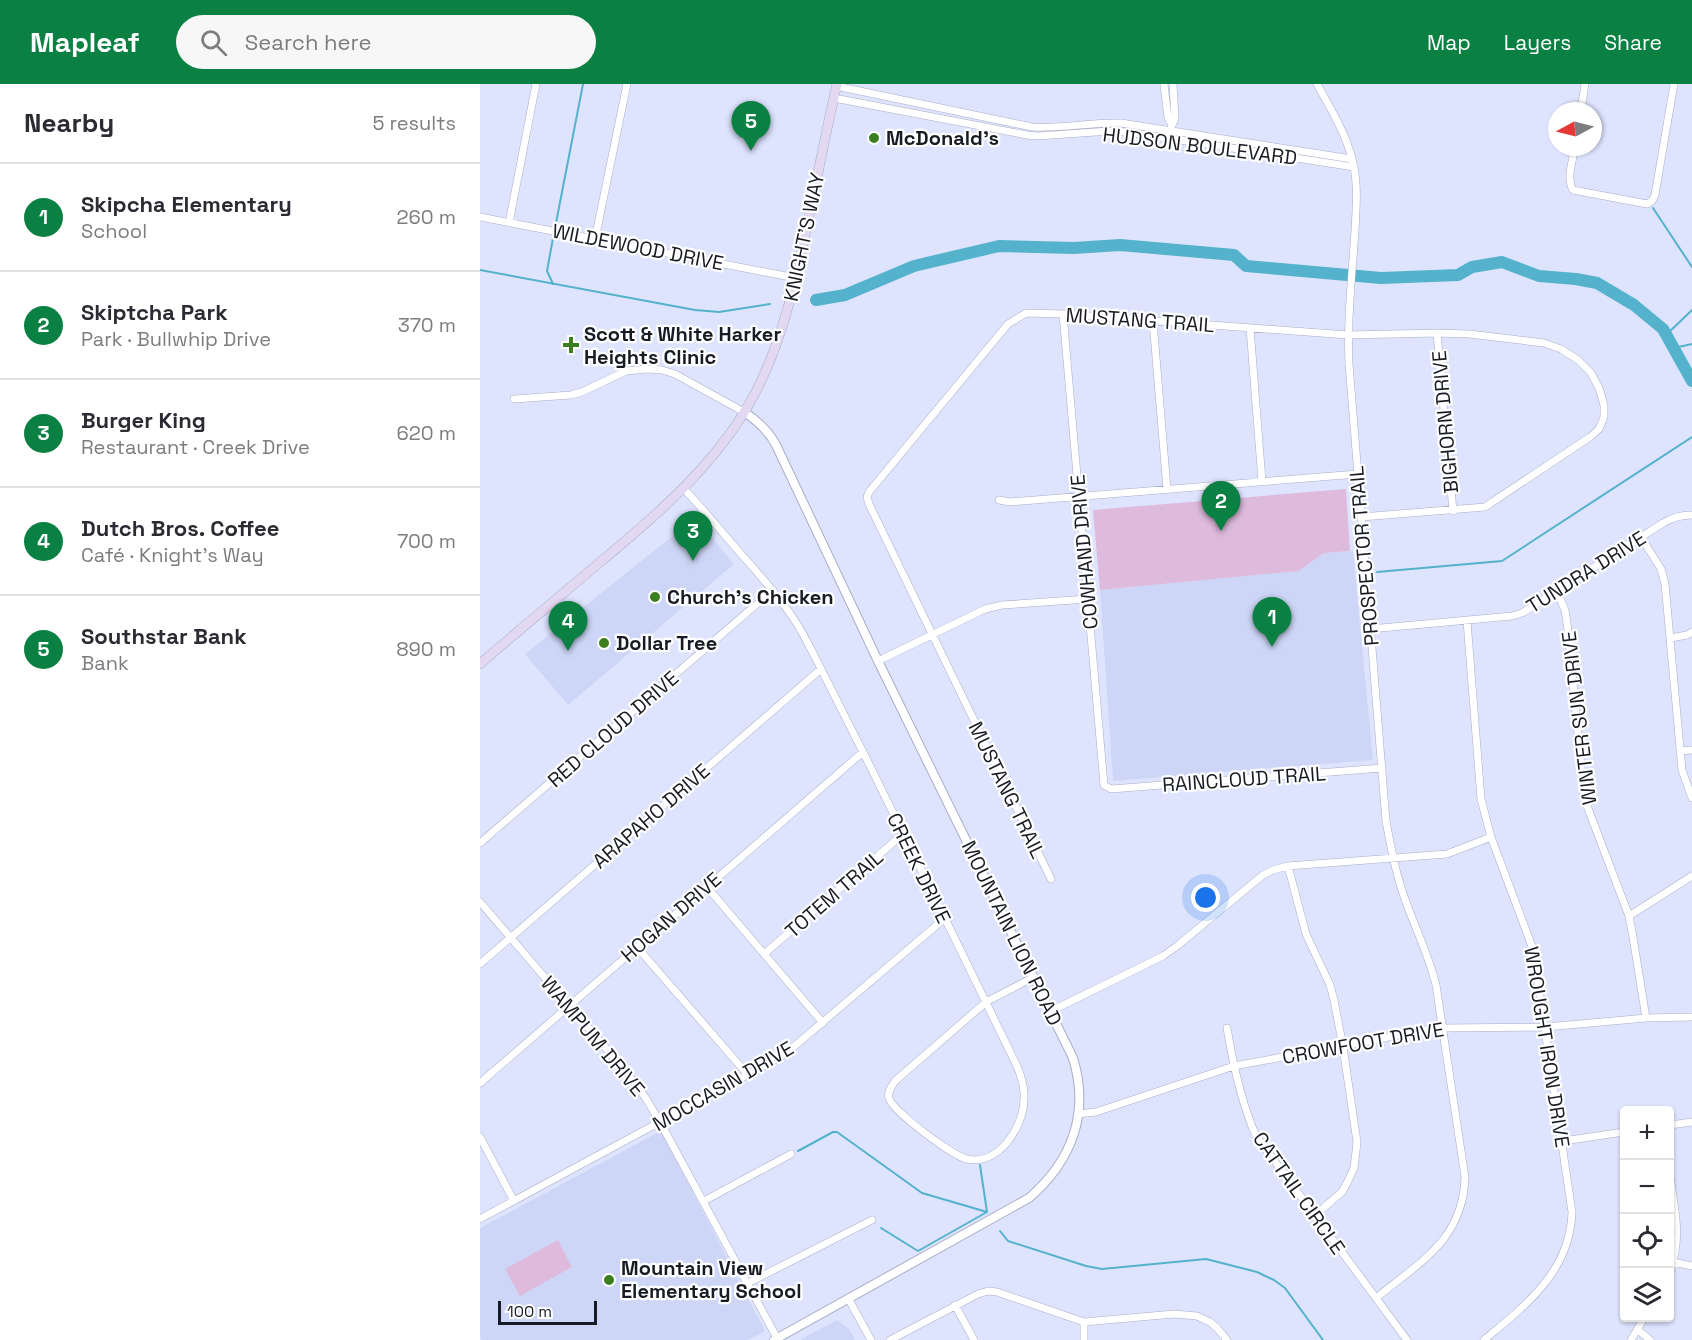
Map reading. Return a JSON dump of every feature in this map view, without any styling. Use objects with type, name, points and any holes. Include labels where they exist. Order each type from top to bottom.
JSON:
[{"type":"main road","name":"KNIGHT'S WAY","points":[[480,664],[656,516],[684,489],[717,450],[744,412],[762,380],[787,313],[836,85]]},
{"type":"street","points":[[509,223],[536,84]]},
{"type":"street","points":[[596,239],[627,84]]},
{"type":"street","points":[[1164,84],[1171,128]]},
{"type":"street","points":[[1170,139],[1175,118],[1173,84]]},
{"type":"street","name":"PROSPECTOR TRAIL","points":[[1317,84],[1341,127],[1352,159],[1357,191],[1348,335],[1386,821],[1393,858],[1406,904],[1432,968],[1465,1177],[1463,1201],[1450,1231],[1438,1247],[1376,1298]]},
{"type":"street","points":[[1582,102],[1585,84]]},
{"type":"street","points":[[1574,156],[1570,179],[1573,190],[1647,204],[1652,201],[1655,195],[1674,84]]},
{"type":"street","name":"HUDSON BOULEVARD","points":[[836,85],[942,109],[1037,136],[1128,132],[1354,167]]},
{"type":"street","name":"HUDSON BOULEVARD","points":[[834,98],[1005,127],[1040,128],[1121,123],[1171,128],[1352,159]]},
{"type":"street","points":[[893,109],[895,98]]},
{"type":"street","points":[[940,117],[942,109]]},
{"type":"street","name":"WILDEWOOD DRIVE","points":[[480,217],[796,278]]},
{"type":"street","name":"MUSTANG TRAIL","points":[[1051,879],[867,497],[1008,324],[1026,313],[1348,335],[1469,334],[1544,343],[1561,349],[1578,360],[1591,374],[1599,388],[1604,405],[1604,417],[1599,429],[1485,507],[1361,517]]},
{"type":"street","name":"COWHAND DRIVE","points":[[1063,314],[1104,785],[1107,788]]},
{"type":"street","points":[[1153,321],[1167,489]]},
{"type":"street","points":[[1250,328],[1262,482]]},
{"type":"street","name":"BIGHORN DRIVE","points":[[1437,333],[1453,511]]},
{"type":"street","points":[[514,399],[571,395],[626,371],[647,369],[675,374],[744,412]]},
{"type":"street","name":"MOUNTAIN LION ROAD","points":[[744,412],[759,422],[770,433],[776,444],[878,661],[1073,1058],[1079,1080],[1080,1097],[1070,1147],[1048,1180],[1029,1198],[775,1339]]},
{"type":"street","points":[[999,500],[1010,502],[1358,474]]},
{"type":"street","name":"CREEK DRIVE","points":[[684,489],[793,616],[863,752],[1020,1071],[1024,1099],[1023,1113],[1018,1125],[1000,1150],[980,1160],[968,1160],[958,1156],[920,1129],[894,1107],[888,1097],[895,1081],[986,1002]]},
{"type":"street","name":"TUNDRA DRIVE","points":[[1370,629],[1522,614],[1672,518],[1692,515]]},
{"type":"street","points":[[1641,537],[1661,569],[1665,584],[1682,770],[1692,798]]},
{"type":"street","name":"RED CLOUD DRIVE","points":[[480,843],[773,590]]},
{"type":"street","name":"WINTER SUN DRIVE","points":[[1557,592],[1567,620],[1584,798],[1629,916],[1646,1018]]},
{"type":"street","points":[[878,661],[985,609],[1088,599]]},
{"type":"street","name":"WROUGHT IRON DRIVE","points":[[1467,621],[1481,799],[1491,837],[1533,949],[1572,1212],[1571,1227],[1565,1248],[1543,1287],[1530,1302],[1484,1340]]},
{"type":"street","points":[[1671,638],[1692,632]]},
{"type":"street","name":"ARAPAHO DRIVE","points":[[480,964],[821,669]]},
{"type":"street","points":[[1680,751],[1692,750]]},
{"type":"street","name":"HOGAN DRIVE","points":[[480,1083],[863,752]]},
{"type":"street","name":"RAINCLOUD TRAIL","points":[[1107,788],[1382,768]]},
{"type":"street","name":"TOTEM TRAIL","points":[[764,954],[903,834]]},
{"type":"street","points":[[1051,1011],[1163,956],[1263,875],[1273,870],[1288,866],[1447,854],[1491,837]]},
{"type":"street","points":[[1288,866],[1300,917],[1334,1000],[1357,1142],[1354,1168],[1342,1192],[1314,1216]]},
{"type":"street","points":[[1629,916],[1692,876]]},
{"type":"street","points":[[707,887],[823,1023]]},
{"type":"street","name":"WAMPUM DRIVE","points":[[480,902],[645,1097],[748,1283],[775,1339]]},
{"type":"street","name":"MOCCASIN DRIVE","points":[[480,1220],[784,1055],[944,919]]},
{"type":"street","points":[[637,946],[748,1075]]},
{"type":"street","points":[[986,1002],[1035,977]]},
{"type":"street","name":"CROWFOOT DRIVE","points":[[1078,1114],[1096,1112],[1234,1066],[1343,1047],[1409,1032],[1442,1028],[1546,1027],[1646,1018],[1692,1017]]},
{"type":"street","name":"CATTAIL CIRCLE","points":[[1227,1028],[1234,1066],[1248,1118],[1256,1136],[1407,1340]]},
{"type":"street","points":[[1674,1124],[1692,1122]]},
{"type":"street","points":[[1563,1142],[1620,1133]]},
{"type":"street","points":[[480,1137],[514,1201]]},
{"type":"street","points":[[704,1202],[791,1154]]},
{"type":"street","points":[[1674,1211],[1677,1238],[1674,1258]]},
{"type":"street","points":[[748,1283],[872,1220]]},
{"type":"street","points":[[1674,1262],[1692,1266]]},
{"type":"street","points":[[890,1340],[955,1305],[988,1291],[997,1292],[1084,1322],[1174,1314],[1197,1316],[1210,1322],[1227,1340]]},
{"type":"street","points":[[848,1298],[872,1340]]},
{"type":"street","points":[[955,1305],[974,1340]]},
{"type":"street","points":[[1084,1322],[1084,1340]]},
{"type":"street","points":[[1631,1340],[1642,1322]]},
{"type":"street","points":[[1638,1330],[1650,1340]]},
{"type":"shaded area","points":[[1346,489],[1350,551],[1324,553],[1299,571],[1100,590],[1093,510]]},
{"type":"shaded area","points":[[695,518],[734,564],[568,705],[525,654]]},
{"type":"shaded area","points":[[1353,551],[1373,760],[1113,781],[1100,590],[1299,571],[1324,553]]},
{"type":"shaded area","name":"Mountain View Elementary School","points":[[661,1131],[765,1331],[748,1340],[482,1340],[480,1336],[480,1228]]},
{"type":"shaded area","points":[[558,1240],[572,1267],[520,1296],[505,1269]]},
{"type":"shaded area","points":[[837,1320],[849,1329],[855,1340],[800,1340]]},
{"type":"waterway","points":[[556,223],[583,84]]},
{"type":"waterway","points":[[1653,208],[1692,267]]},
{"type":"waterway","points":[[553,238],[547,271],[553,284]]},
{"type":"waterway","points":[[816,300],[845,295],[914,266],[999,246],[1074,248],[1120,245],[1234,255],[1246,266],[1381,278],[1458,275],[1472,267],[1502,262],[1539,276],[1597,283],[1634,305],[1663,329],[1692,381]]},
{"type":"waterway","points":[[480,270],[695,310],[719,312],[770,304]]},
{"type":"waterway","points":[[1666,335],[1692,310]]},
{"type":"waterway","points":[[1674,348],[1692,344]]},
{"type":"waterway","points":[[1377,572],[1502,561],[1692,437]]},
{"type":"waterway","points":[[798,1151],[837,1132],[922,1193],[987,1212]]},
{"type":"waterway","points":[[980,1165],[987,1212]]},
{"type":"waterway","points":[[881,1228],[918,1251],[987,1212]]},
{"type":"waterway","points":[[1000,1231],[1008,1241],[1102,1269],[1206,1259],[1257,1272],[1285,1288],[1323,1340]]},
{"type":"place","name":"McDonald's","points":[[874,138]]},
{"type":"place","name":"Southstar Bank","points":[[751,151]]},
{"type":"place","name":"Scott & White Harker Heights Clinic","points":[[571,345]]},
{"type":"place","name":"Skiptcha Park","points":[[1221,531]]},
{"type":"place","name":"Burger King","points":[[693,561]]},
{"type":"place","name":"Church's Chicken","points":[[655,597]]},
{"type":"place","name":"Dollar Tree","points":[[604,643]]},
{"type":"place","name":"Skipcha Elementary","points":[[1272,647]]},
{"type":"place","name":"Dutch Bros. Coffee","points":[[568,651]]},
{"type":"place","name":"Mountain View Elementary School","points":[[609,1280]]}]
